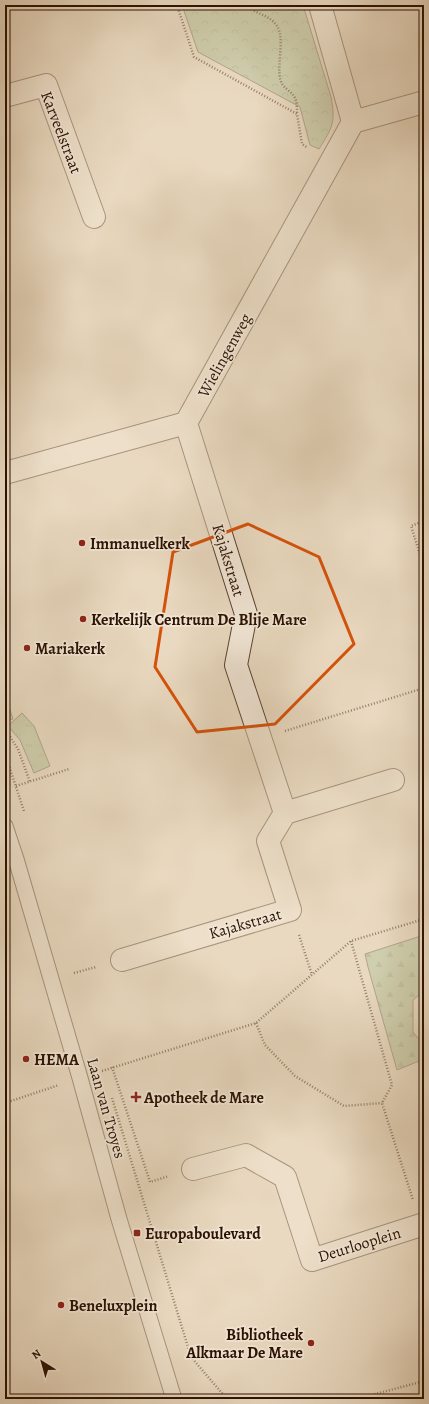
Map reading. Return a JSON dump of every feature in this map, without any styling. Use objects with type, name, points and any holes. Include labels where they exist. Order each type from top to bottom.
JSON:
[{"type":"street","points":[[320,5],[353,122],[424,102]]},
{"type":"street","name":"Karveelstraat","points":[[5,96],[46,85],[94,217]]},
{"type":"street","name":"Wielingenweg","points":[[186,423],[353,122]]},
{"type":"street","points":[[5,473],[186,423]]},
{"type":"street","name":"Kajakstraat","points":[[122,960],[290,910],[268,842],[285,813],[236,665],[246,614],[186,423]]},
{"type":"street","points":[[285,813],[393,780]]},
{"type":"street","name":"Deurlooplein","points":[[193,1169],[246,1155],[285,1177],[312,1260],[423,1225]]},
{"type":"lane","name":"Laan van Troyes","points":[[5,826],[80,1078],[119,1219],[174,1399]]},
{"type":"path","points":[[177,5],[194,57],[297,114]]},
{"type":"path","points":[[247,5],[251,9],[268,17],[279,28],[280,79],[285,88],[295,98],[302,144],[331,160]]},
{"type":"path","points":[[424,521],[411,526],[424,567]]},
{"type":"path","points":[[260,738],[424,688]]},
{"type":"path","points":[[5,729],[18,749],[30,782]]},
{"type":"path","points":[[5,756],[25,816]]},
{"type":"path","points":[[16,786],[69,769]]},
{"type":"path","points":[[5,1102],[112,1067],[256,1023],[351,941],[424,919]]},
{"type":"path","points":[[297,929],[312,975]]},
{"type":"path","points":[[351,941],[392,1085],[382,1103],[423,1225]]},
{"type":"path","points":[[71,966],[76,981]]},
{"type":"path","points":[[256,1023],[265,1046],[295,1076],[344,1106],[382,1103]]},
{"type":"path","points":[[101,1063],[103,1071]]},
{"type":"path","points":[[112,1067],[150,1182],[193,1169]]},
{"type":"path","points":[[110,1093],[191,1357],[227,1399]]},
{"type":"path","points":[[357,1399],[424,1381]]},
{"type":"highlighted area","points":[[248,524],[319,557],[354,644],[275,724],[197,732],[155,667],[173,552]]},
{"type":"green space","points":[[182,5],[303,5],[331,97],[333,113],[332,125],[319,149],[310,145],[300,107],[198,52]]},
{"type":"green space","points":[[5,695],[13,719],[5,722]]},
{"type":"green space","points":[[22,713],[34,726],[50,766],[34,773],[20,740],[8,726]]},
{"type":"green space","points":[[424,935],[424,991],[413,1000],[413,1032],[424,1045],[424,1059],[397,1070],[365,954]]},
{"type":"place","name":"Immanuelkerk","points":[[82,543]]},
{"type":"place","name":"Kerkelijk Centrum De Blije Mare","points":[[83,619]]},
{"type":"place","name":"Mariakerk","points":[[27,648]]},
{"type":"place","name":"HEMA","points":[[26,1059]]},
{"type":"place","name":"Apotheek de Mare","points":[[136,1097]]},
{"type":"place","name":"Europaboulevard","points":[[137,1233]]},
{"type":"place","name":"Beneluxplein","points":[[61,1305]]},
{"type":"place","name":"Bibliotheek Alkmaar De Mare","points":[[311,1343]]}]
